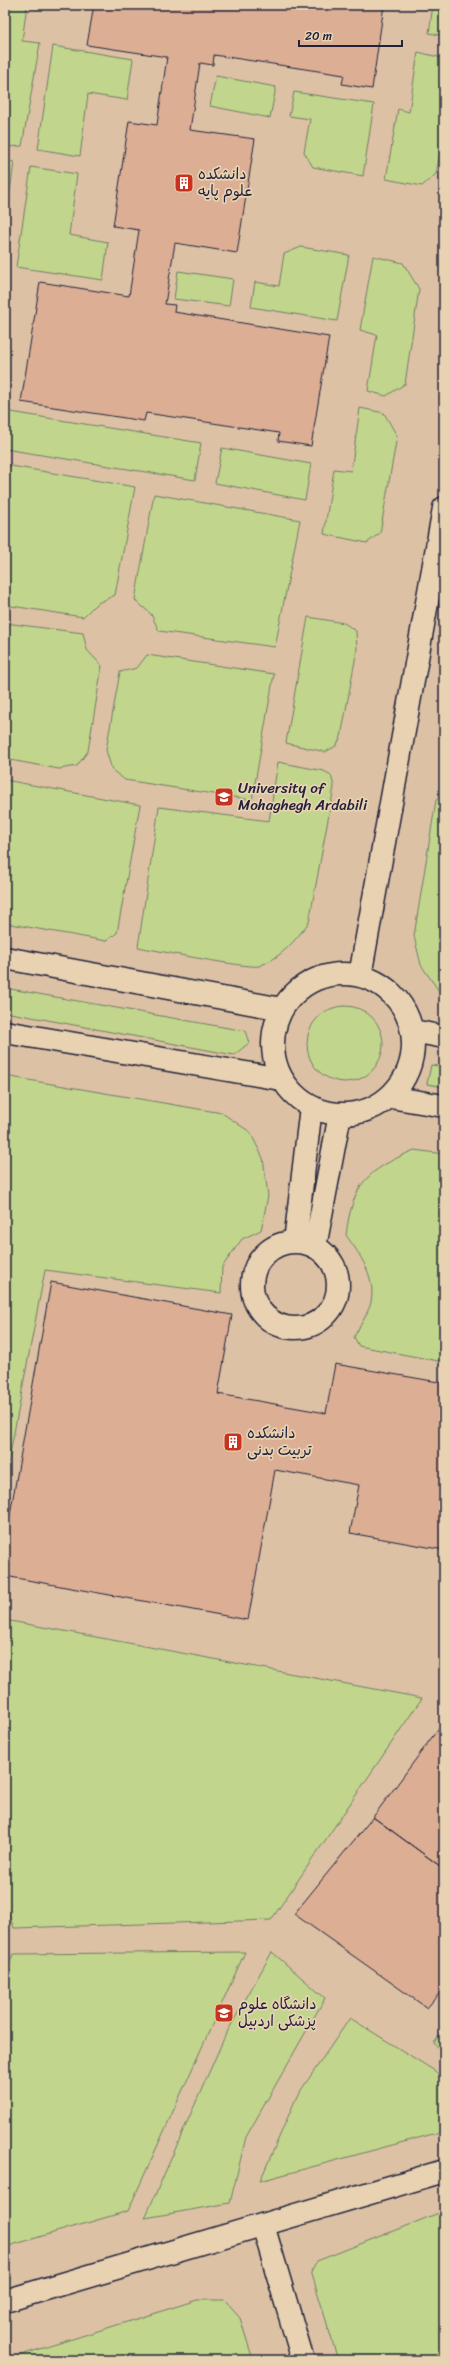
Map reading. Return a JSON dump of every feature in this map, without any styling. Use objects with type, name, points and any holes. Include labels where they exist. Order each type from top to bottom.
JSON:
[{"type":"street","points":[[360,976],[437,586],[444,508]]},
{"type":"street","points":[[5,958],[282,1008]]},
{"type":"street","points":[[343,974],[360,976],[367,978],[388,990],[404,1008],[413,1031],[413,1055],[405,1078],[390,1097],[372,1109],[352,1114],[331,1114],[311,1107],[294,1095],[281,1079],[273,1056],[273,1031],[282,1008],[298,990],[319,978],[343,974]]},
{"type":"street","points":[[413,1031],[444,1037]]},
{"type":"street","points":[[5,1032],[281,1079]]},
{"type":"street","points":[[390,1097],[444,1106]]},
{"type":"street","points":[[311,1107],[305,1244],[340,1114]]},
{"type":"street","points":[[5,2301],[444,2171]]},
{"type":"street","points":[[263,2225],[303,2360]]},
{"type":"shaded area","name":"University of Mohaghegh Ardabili","points":[[5,5],[444,5],[444,2360],[5,2360]]},
{"type":"green space","points":[[5,5],[27,5],[22,41],[40,43],[22,146],[5,147]]},
{"type":"green space","points":[[433,5],[444,5],[444,36],[429,33]]},
{"type":"green space","points":[[53,46],[133,59],[127,100],[88,94],[80,156],[38,149]]},
{"type":"green space","points":[[418,52],[442,58],[444,63],[444,132],[436,174],[422,186],[386,179],[398,109],[409,112]]},
{"type":"green space","points":[[216,76],[276,87],[270,118],[210,106]]},
{"type":"green space","points":[[294,92],[374,104],[363,176],[313,167],[304,152],[310,119],[289,116]]},
{"type":"green space","points":[[5,161],[14,162],[5,229]]},
{"type":"green space","points":[[31,167],[77,174],[69,235],[108,242],[103,280],[16,267]]},
{"type":"green space","points":[[301,247],[349,255],[337,321],[251,307],[255,282],[279,286],[284,254]]},
{"type":"green space","points":[[373,256],[403,263],[419,289],[405,384],[386,396],[368,391],[377,335],[360,330]]},
{"type":"green space","points":[[178,271],[233,279],[229,306],[174,299]]},
{"type":"green space","points":[[360,408],[384,413],[397,436],[380,533],[367,543],[324,534],[334,469],[351,471]]},
{"type":"green space","points":[[5,411],[201,443],[195,480],[5,449]]},
{"type":"green space","points":[[222,448],[311,464],[305,500],[215,483]]},
{"type":"green space","points":[[5,465],[135,487],[115,595],[96,604],[83,617],[5,605]]},
{"type":"green space","points":[[154,494],[300,520],[275,647],[159,631],[151,614],[135,600]]},
{"type":"green space","points":[[308,617],[344,623],[356,631],[357,649],[341,737],[336,746],[325,752],[286,743]]},
{"type":"green space","points":[[5,623],[83,633],[87,650],[102,666],[88,751],[77,766],[59,769],[5,759]]},
{"type":"green space","points":[[147,655],[274,674],[252,800],[125,780],[112,770],[106,750],[120,672],[137,668]]},
{"type":"green space","points":[[278,762],[324,771],[331,775],[334,787],[309,922],[304,929],[281,953],[267,963],[259,966],[239,965],[138,947],[159,807],[269,821]]},
{"type":"green space","points":[[5,780],[140,805],[117,933],[106,941],[5,923]]},
{"type":"green space","points":[[444,793],[444,994],[439,991],[421,965],[414,936],[436,800]]},
{"type":"green space","points":[[5,988],[245,1031],[249,1043],[234,1055],[5,1012]]},
{"type":"green space","points":[[338,1006],[352,1006],[366,1012],[377,1023],[383,1037],[383,1051],[380,1059],[372,1071],[366,1076],[352,1082],[338,1082],[324,1076],[313,1065],[307,1051],[307,1037],[313,1023],[324,1012]]},
{"type":"green space","points":[[431,1065],[444,1067],[444,1087],[427,1084]]},
{"type":"green space","points":[[5,1076],[222,1113],[250,1132],[263,1158],[268,1196],[261,1230],[242,1239],[222,1267],[221,1293],[45,1270],[5,1480]]},
{"type":"green space","points":[[414,1150],[444,1154],[444,1362],[359,1346],[354,1337],[370,1306],[372,1286],[370,1277],[362,1259],[346,1235],[353,1202],[358,1190],[365,1180],[374,1172]]},
{"type":"green space","points":[[5,1620],[422,1698],[271,1920],[14,1928],[5,1904]]},
{"type":"green space","points":[[245,1952],[128,2211],[5,2247],[5,1978],[13,1954]]},
{"type":"green space","points":[[272,1952],[325,1998],[246,2137],[230,2203],[145,2218],[225,2036]]},
{"type":"green space","points":[[350,2018],[435,2071],[444,2080],[444,2131],[260,2181],[297,2096]]},
{"type":"green space","points":[[444,2029],[444,2056],[434,2043]]},
{"type":"green space","points":[[444,2211],[444,2360],[338,2360],[311,2271],[317,2261]]},
{"type":"green space","points":[[197,2300],[224,2300],[240,2318],[253,2360],[5,2360]]},
{"type":"building","name":"دانشکده علوم پایه","points":[[94,5],[384,5],[372,89],[342,84],[344,75],[214,55],[213,65],[200,63],[190,130],[255,139],[237,253],[175,243],[165,304],[175,305],[174,312],[329,337],[311,446],[278,441],[279,433],[146,413],[144,421],[21,402],[40,282],[129,296],[139,230],[113,226],[129,121],[157,125],[167,57],[87,45]]},
{"type":"building","name":"دانشکده تربیت بدنی","points":[[51,1282],[232,1315],[218,1394],[326,1413],[335,1364],[444,1383],[444,1550],[350,1533],[359,1485],[275,1470],[248,1620],[5,1576],[5,1543]]},
{"type":"building","points":[[444,1721],[444,1869],[373,1817]]},
{"type":"building","points":[[373,1817],[444,1869],[444,1988],[427,2008],[294,1914]]},
{"type":"place","name":"دانشکده علوم پایه","points":[[184,183]]},
{"type":"place","name":"University of Mohaghegh Ardabili","points":[[224,797]]},
{"type":"place","name":"دانشکده تربیت بدنی","points":[[233,1442]]},
{"type":"place","name":"دانشگاه علوم پزشکی اردبیل","points":[[224,2013]]}]
